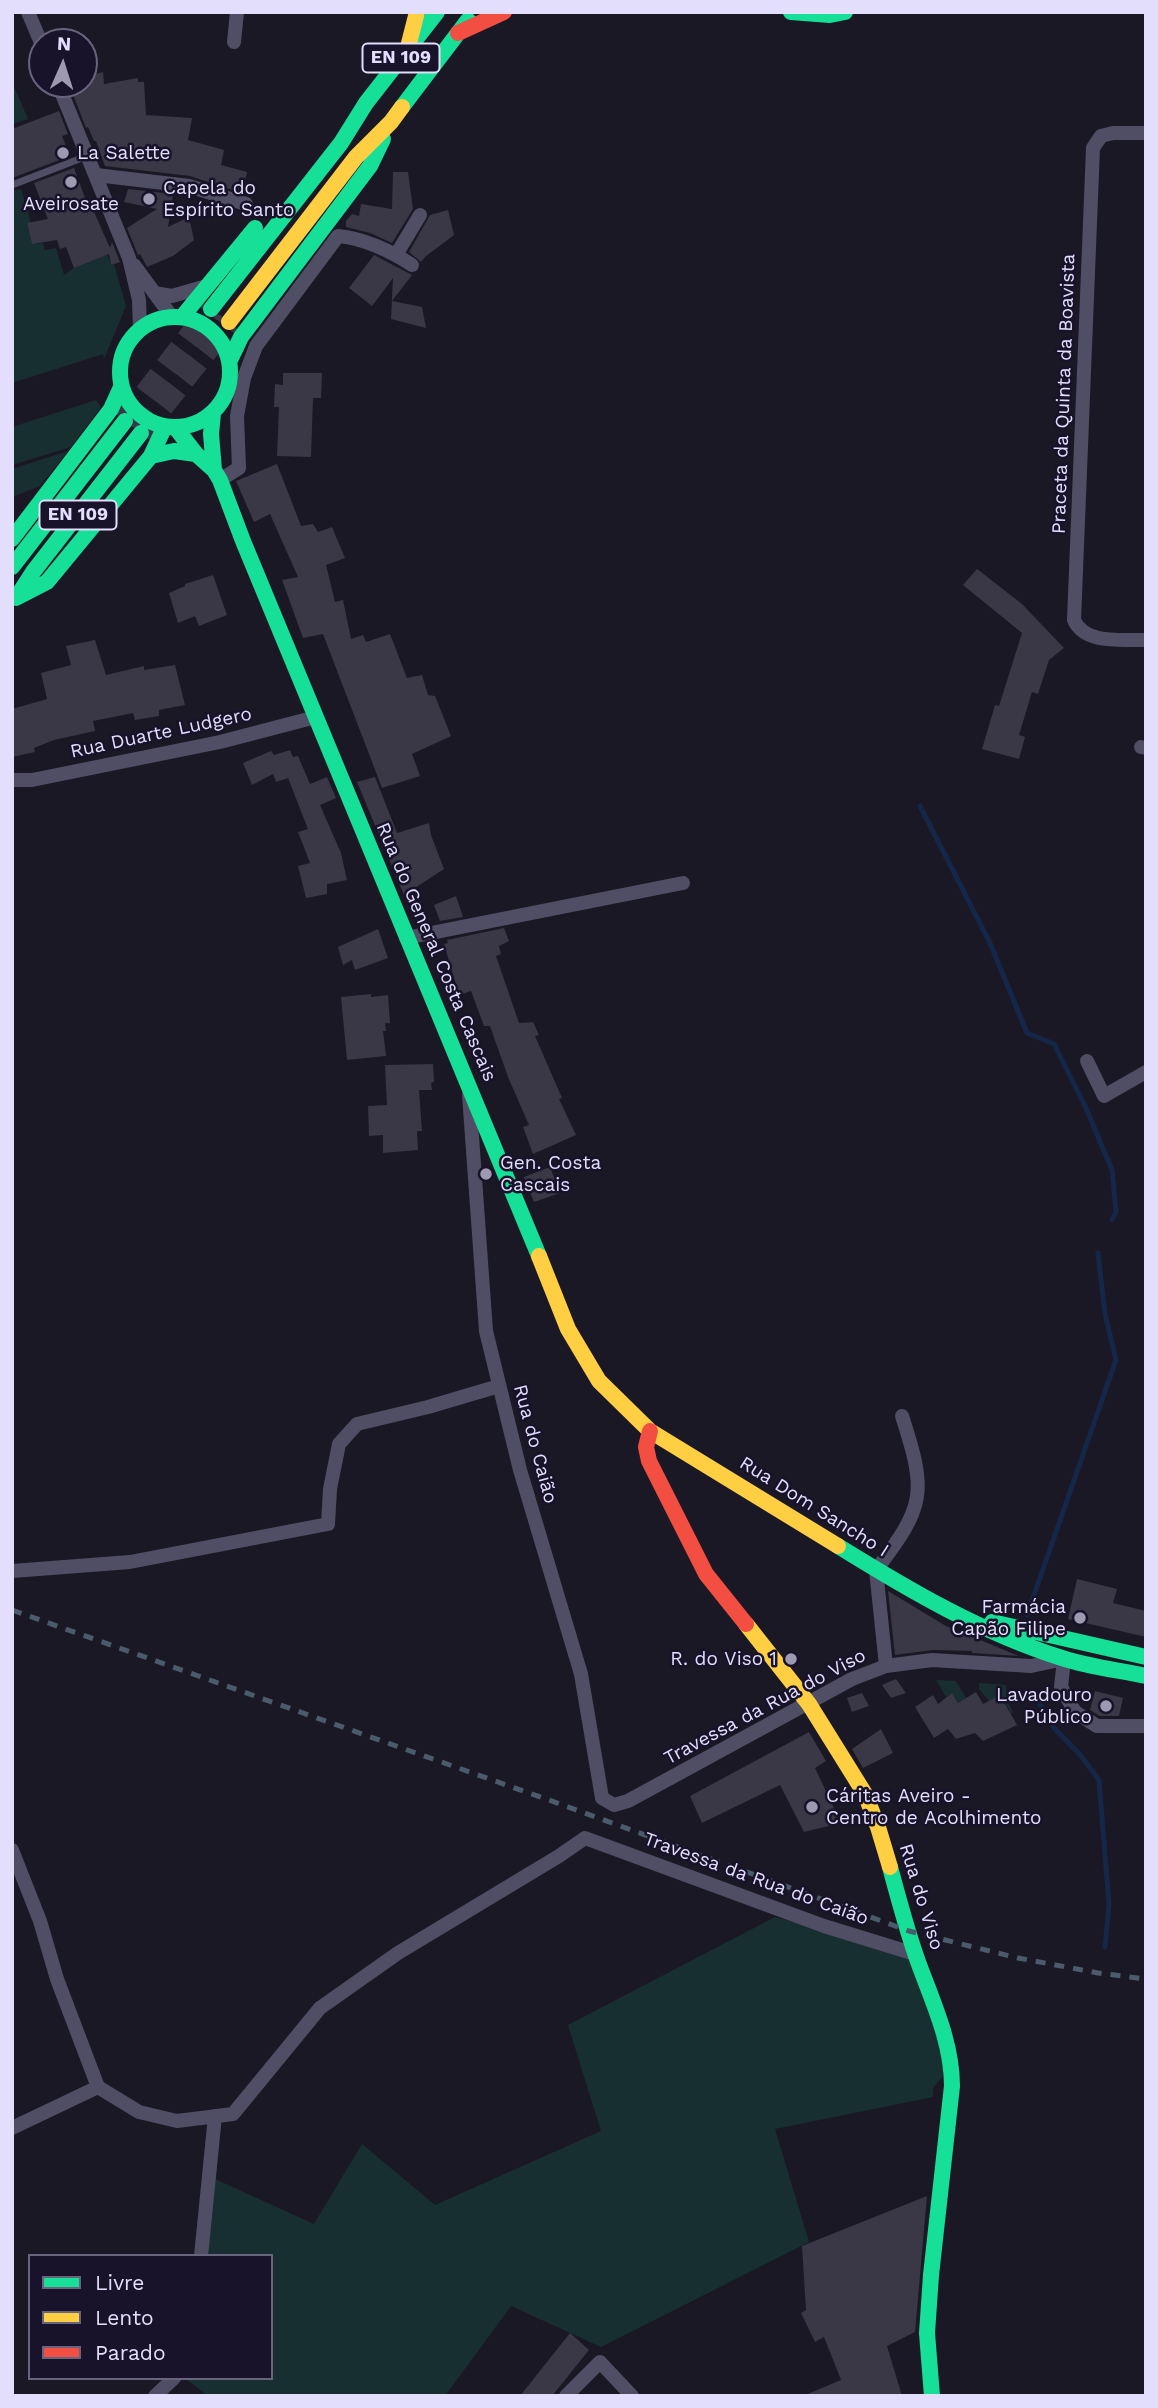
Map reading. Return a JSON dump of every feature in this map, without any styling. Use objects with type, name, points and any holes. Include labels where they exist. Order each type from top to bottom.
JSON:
[{"type":"main road","points":[[407,51],[417,12]]},
{"type":"main road","name":"EN 109","points":[[211,309],[341,143],[366,103],[436,12]]},
{"type":"main road","name":"EN 109","points":[[229,322],[356,157],[391,122],[475,12]]},
{"type":"main road","points":[[458,33],[504,12]]},
{"type":"main road","points":[[790,12],[819,15],[845,12]]},
{"type":"main road","points":[[177,317],[207,286],[329,136],[366,103]]},
{"type":"main road","points":[[230,360],[241,337],[370,166],[391,122]]},
{"type":"main road","points":[[177,317],[198,321],[213,331],[224,344],[230,360],[231,380],[225,398],[213,414],[187,427],[156,425],[140,416],[128,403],[121,387],[119,371],[122,355],[129,341],[139,329],[160,319],[177,317]]},
{"type":"main road","points":[[12,539],[111,409],[121,387]]},
{"type":"main road","name":"Rua do General Costa Cascais","points":[[213,414],[211,434],[217,475],[568,1328],[600,1381],[650,1431]]},
{"type":"main road","name":"EN 109","points":[[12,567],[125,421]]},
{"type":"main road","points":[[14,600],[47,582],[150,456],[170,426]]},
{"type":"main road","name":"Rua do General Costa Cascais","points":[[170,426],[217,475]]},
{"type":"main road","name":"EN 109","points":[[14,600],[141,433]]},
{"type":"main road","points":[[150,456],[166,451],[196,454]]},
{"type":"main road","name":"Rua Dom Sancho I","points":[[650,1431],[876,1570],[957,1616],[1064,1658],[1146,1676]]},
{"type":"main road","name":"Rua do Viso","points":[[650,1431],[646,1447],[649,1461],[697,1559],[718,1591],[809,1704],[865,1794],[878,1826],[915,1954],[947,2041],[952,2065],[927,2333],[932,2396]]},
{"type":"main road","name":"Rua Dom Sancho I","points":[[957,1616],[1029,1629],[1146,1657]]},
{"type":"street","points":[[234,42],[237,12]]},
{"type":"street","points":[[64,98],[129,258],[138,300],[139,329]]},
{"type":"street","name":"Praceta da Quinta da Boavista","points":[[1146,133],[1113,133],[1101,136],[1093,148],[1074,620],[1078,629],[1086,635],[1146,640]]},
{"type":"street","points":[[96,175],[189,186],[246,204]]},
{"type":"street","points":[[396,255],[420,215]]},
{"type":"street","points":[[217,475],[239,468],[237,416],[244,377],[256,346],[338,236],[396,255],[412,265]]},
{"type":"street","points":[[129,258],[154,293],[177,317]]},
{"type":"street","points":[[154,293],[172,296],[207,286]]},
{"type":"street","name":"Rua Duarte Ludgero","points":[[12,780],[32,780],[219,742],[316,717]]},
{"type":"street","points":[[406,938],[683,883]]},
{"type":"street","points":[[1087,1061],[1104,1096],[1146,1072]]},
{"type":"street","name":"Rua do Caião","points":[[468,1081],[486,1331],[520,1470],[581,1674],[602,1798],[614,1805]]},
{"type":"street","points":[[12,1571],[130,1563],[328,1524],[330,1489],[339,1444],[357,1424],[499,1386]]},
{"type":"street","points":[[886,1666],[876,1570],[912,1518],[918,1497],[914,1454],[902,1416]]},
{"type":"street","points":[[1064,1658],[1061,1687],[1075,1712],[1097,1726],[1146,1726]]},
{"type":"street","name":"Travessa da Rua do Viso","points":[[614,1805],[628,1801],[852,1679],[886,1666],[932,1660],[1031,1666],[1064,1658]]},
{"type":"street","name":"Travessa da Rua do Caião","points":[[215,2116],[233,2114],[320,2008],[398,1953],[585,1838],[824,1926],[915,1954]]},
{"type":"street","points":[[12,1850],[40,1921],[57,1979],[98,2087],[139,2112],[177,2121],[215,2116],[201,2254]]},
{"type":"street","points":[[12,2128],[98,2087]]},
{"type":"street","points":[[566,2396],[600,2362],[632,2396]]},
{"type":"street","points":[[155,2396],[172,2380]]},
{"type":"lane","points":[[12,185],[88,156]]},
{"type":"green space","points":[[12,82],[28,119],[12,124]]},
{"type":"green space","points":[[21,189],[31,223],[27,224],[32,244],[43,243],[45,250],[56,248],[64,275],[107,254],[111,265],[114,264],[126,306],[104,359],[103,354],[12,383],[12,191]]},
{"type":"green space","points":[[96,400],[101,407],[71,447],[12,465],[12,427]]},
{"type":"green space","points":[[68,451],[40,486],[12,497],[12,469]]},
{"type":"green space","points":[[936,1680],[956,1681],[966,1698],[958,1703],[952,1693],[946,1697]]},
{"type":"green space","points":[[979,1683],[1006,1685],[1007,1700],[1013,1713],[1001,1696],[989,1701],[979,1689]]},
{"type":"green space","points":[[775,1917],[915,1954],[952,2065],[933,2088],[933,2097],[775,2129],[809,2242],[601,2347],[511,2306],[445,2396],[208,2396],[188,2380],[273,2380],[273,2254],[207,2254],[215,2179],[314,2224],[362,2144],[435,2205],[601,2131],[568,2025]]},
{"type":"building","points":[[103,72],[104,84],[138,78],[138,82],[144,82],[146,115],[192,118],[188,140],[224,150],[221,165],[247,172],[242,193],[190,176],[105,166],[74,98],[98,98],[98,73]]},
{"type":"building","points":[[59,111],[68,134],[62,136],[70,156],[12,178],[12,129]]},
{"type":"building","points":[[74,168],[88,206],[91,205],[110,248],[112,242],[120,262],[111,265],[109,254],[74,268],[66,247],[60,249],[57,240],[32,244],[27,223],[48,219],[34,183]]},
{"type":"building","points":[[393,172],[408,172],[413,209],[392,243],[370,233],[346,227],[346,221],[352,214],[359,216],[361,204],[392,209]]},
{"type":"building","points":[[128,189],[173,194],[168,227],[189,217],[194,240],[173,256],[147,267],[140,254],[138,255],[127,228],[157,209],[124,202]]},
{"type":"building","points":[[448,210],[454,235],[421,262],[409,252],[430,215]]},
{"type":"building","points":[[374,255],[412,275],[392,301],[422,307],[426,328],[391,319],[393,278],[372,306],[349,288]]},
{"type":"building","points":[[283,373],[322,373],[321,398],[313,398],[311,457],[277,456],[279,407],[274,407],[275,384],[283,385]]},
{"type":"building","points":[[277,464],[301,526],[313,524],[318,532],[332,527],[345,558],[326,565],[335,602],[343,600],[351,639],[363,635],[366,642],[390,634],[407,678],[422,675],[428,695],[435,696],[451,736],[412,754],[420,776],[382,788],[323,634],[303,638],[282,580],[298,577],[270,514],[254,522],[236,481]]},
{"type":"building","points":[[977,569],[1022,604],[1064,648],[1049,660],[1038,694],[1032,692],[1019,735],[1025,737],[1019,759],[982,749],[1022,633],[963,585]]},
{"type":"building","points":[[213,575],[227,615],[199,626],[195,616],[178,623],[169,593],[185,584]]},
{"type":"building","points":[[95,640],[106,675],[144,666],[144,670],[175,665],[185,705],[159,710],[159,716],[135,720],[133,713],[93,721],[95,731],[54,740],[34,748],[35,752],[12,757],[12,709],[47,699],[41,673],[71,665],[66,646]]},
{"type":"building","points":[[290,750],[293,757],[298,756],[310,784],[327,777],[336,798],[320,805],[341,853],[347,880],[327,884],[327,894],[306,898],[298,866],[310,863],[298,832],[308,829],[288,778],[276,782],[273,774],[252,785],[243,763],[271,751],[274,755]]},
{"type":"building","points":[[375,777],[397,833],[429,823],[444,869],[404,895],[357,782]]},
{"type":"building","points":[[456,896],[463,917],[440,921],[434,905]]},
{"type":"building","points":[[504,928],[509,941],[499,946],[501,954],[496,956],[519,1023],[533,1022],[539,1035],[535,1036],[576,1135],[533,1154],[523,1127],[529,1125],[490,1026],[484,1026],[471,991],[459,995],[444,944],[448,943],[447,940]]},
{"type":"building","points":[[378,929],[388,958],[355,970],[352,960],[343,965],[338,947]]},
{"type":"building","points":[[371,994],[371,997],[388,995],[390,1023],[385,1023],[386,1031],[383,1031],[386,1056],[347,1060],[341,997]]},
{"type":"building","points":[[433,1064],[432,1090],[419,1090],[422,1131],[417,1131],[418,1150],[383,1153],[383,1135],[369,1136],[368,1106],[387,1105],[385,1065]]},
{"type":"building","points":[[550,1167],[560,1193],[534,1202],[524,1177]]},
{"type":"building","points":[[1077,1579],[1117,1589],[1113,1603],[1146,1611],[1146,1637],[1068,1619]]},
{"type":"building","points":[[888,1591],[946,1626],[1019,1656],[933,1650],[895,1655]]},
{"type":"building","points":[[896,1679],[906,1693],[891,1698],[882,1685]]},
{"type":"building","name":"Lavadouro Público","points":[[1095,1691],[1123,1698],[1119,1716],[1100,1716],[1090,1710]]},
{"type":"building","points":[[976,1692],[983,1704],[1000,1695],[1017,1725],[983,1741],[975,1733],[956,1739],[948,1729],[934,1738],[915,1707],[933,1695],[938,1704],[952,1693],[958,1703]]},
{"type":"building","points":[[862,1693],[869,1706],[852,1712],[847,1698]]},
{"type":"building","points":[[881,1729],[893,1753],[863,1768],[852,1749]]},
{"type":"building","points":[[809,1732],[826,1761],[815,1768],[841,1823],[804,1832],[780,1785],[702,1823],[690,1796]]},
{"type":"building","points":[[927,2196],[915,2332],[887,2346],[902,2396],[803,2396],[841,2380],[824,2337],[815,2342],[801,2313],[806,2310],[802,2246]]},
{"type":"building","points":[[570,2333],[589,2350],[552,2396],[520,2396]]},
{"type":"waterway","points":[[920,806],[990,943],[1027,1033],[1054,1044],[1086,1108],[1112,1170],[1116,1212],[1112,1220]]},
{"type":"waterway","points":[[1027,1615],[1116,1360],[1105,1314],[1098,1253]]},
{"type":"waterway","points":[[1038,1701],[1054,1728],[1099,1780],[1109,1905],[1105,1947]]},
{"type":"tunnel","points":[[125,421],[211,309]]},
{"type":"tunnel","points":[[141,433],[229,322]]},
{"type":"railway","points":[[12,1610],[909,1931],[1018,1958],[1146,1979]]},
{"type":"traffic: fast","points":[[211,309],[341,143],[366,103],[437,12]]},
{"type":"traffic: fast","points":[[791,12],[830,15],[845,12]]},
{"type":"traffic: fast","points":[[402,107],[468,20]]},
{"type":"traffic: fast","points":[[230,360],[241,337],[370,166],[383,139]]},
{"type":"traffic: fast","points":[[182,317],[255,228]]},
{"type":"traffic: fast","points":[[175,317],[196,321],[214,333],[226,351],[230,372],[226,393],[214,411],[196,423],[175,427],[154,423],[136,411],[124,393],[120,372],[124,351],[136,333],[154,321],[175,317]]},
{"type":"traffic: fast","points":[[12,539],[111,409],[121,387]]},
{"type":"traffic: fast","points":[[213,413],[211,434],[214,470]]},
{"type":"traffic: fast","points":[[12,567],[125,421]]},
{"type":"traffic: fast","points":[[16,598],[47,582],[151,456],[165,426]]},
{"type":"traffic: fast","points":[[175,427],[220,480],[539,1256]]},
{"type":"traffic: fast","points":[[18,595],[141,433]]},
{"type":"traffic: fast","points":[[151,456],[174,451],[196,454]]},
{"type":"traffic: fast","points":[[838,1546],[919,1594],[1003,1636],[1072,1661],[1146,1676]]},
{"type":"traffic: fast","points":[[992,1622],[1146,1657]]},
{"type":"traffic: fast","points":[[890,1867],[912,1945],[945,2036],[951,2069],[952,2086],[927,2333],[932,2396]]},
{"type":"traffic: slow","points":[[407,51],[417,12]]},
{"type":"traffic: slow","points":[[229,322],[356,157],[402,107]]},
{"type":"traffic: slow","points":[[539,1256],[568,1329],[599,1381],[650,1431],[838,1546]]},
{"type":"traffic: slow","points":[[746,1624],[809,1704],[865,1794],[890,1867]]},
{"type":"traffic: jam","points":[[458,33],[504,12]]},
{"type":"traffic: jam","points":[[650,1431],[646,1447],[649,1461],[706,1574],[746,1624]]},
{"type":"place","name":"La Salette","points":[[63,153]]},
{"type":"place","name":"Aveirosate","points":[[71,182]]},
{"type":"place","name":"Capela do Espírito Santo","points":[[149,199]]},
{"type":"place","name":"Gen. Costa Cascais","points":[[486,1174]]},
{"type":"place","name":"Farmácia Capão Filipe","points":[[1080,1618]]},
{"type":"place","name":"R. do Viso 1","points":[[791,1659]]},
{"type":"place","name":"Lavadouro Público","points":[[1106,1706]]},
{"type":"place","name":"Cáritas Aveiro - Centro de Acolhimento","points":[[812,1807]]}]
